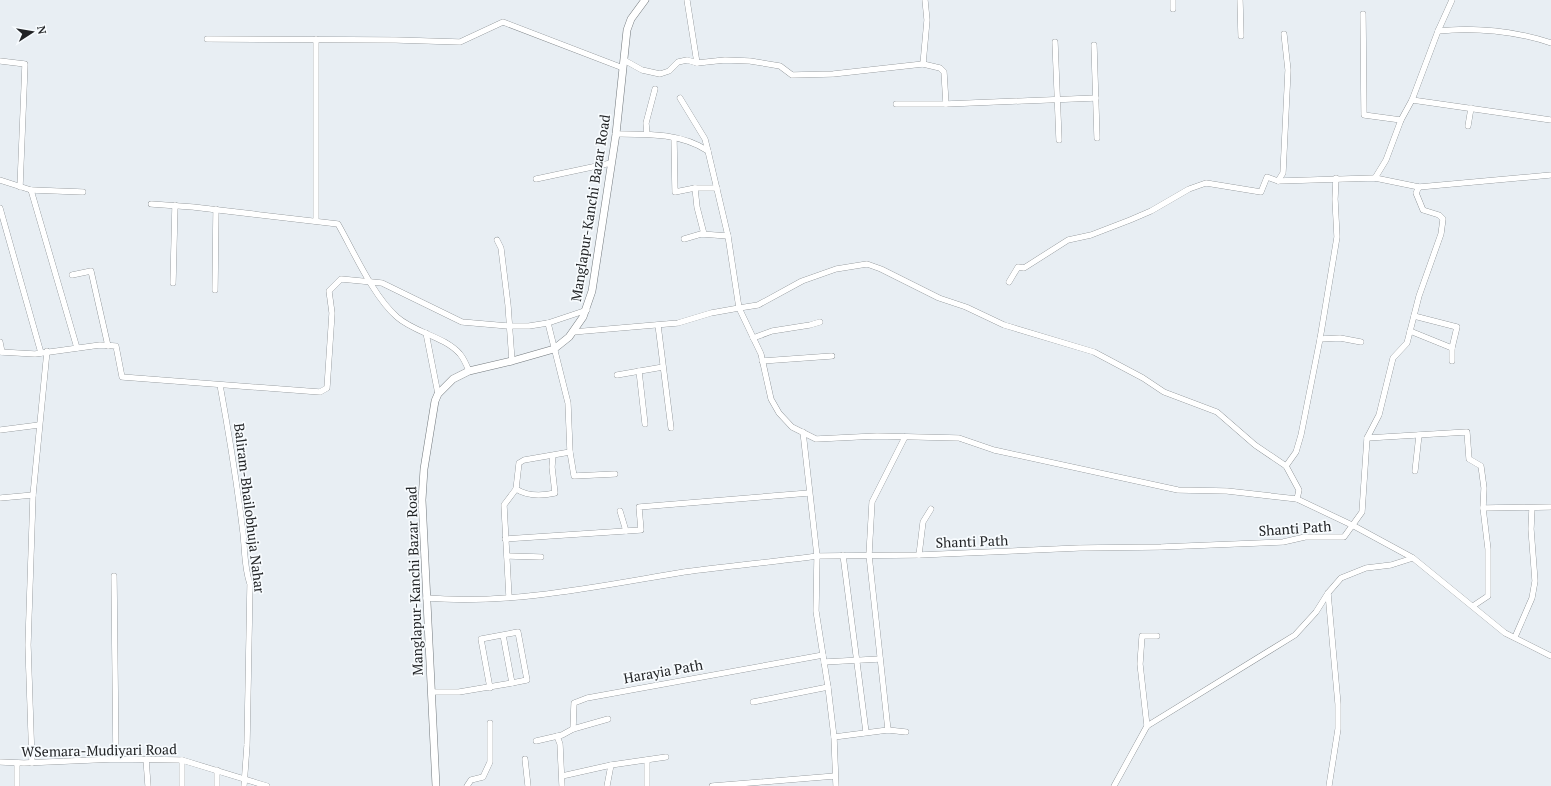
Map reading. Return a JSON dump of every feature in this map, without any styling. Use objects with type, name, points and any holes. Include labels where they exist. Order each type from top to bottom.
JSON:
[{"type":"street","name":"Manglapur-Kanchi Bazar Road","points":[[436,786],[422,487],[432,412],[438,394],[453,379],[469,371],[554,349],[573,332],[587,310],[592,290],[616,134],[627,30],[631,19],[645,0]]},
{"type":"street","points":[[687,0],[697,62]]},
{"type":"street","points":[[923,64],[927,20],[925,0]]},
{"type":"street","points":[[1173,0],[1173,9]]},
{"type":"street","points":[[1240,0],[1241,36]]},
{"type":"street","points":[[1375,178],[1386,160],[1401,120],[1412,100],[1438,31],[1452,0]]},
{"type":"street","points":[[1363,14],[1364,115],[1401,120]]},
{"type":"street","points":[[208,39],[316,39],[460,42],[503,22],[623,64],[660,74],[669,71],[678,62],[687,60],[697,62],[725,60],[750,61],[780,66],[792,74],[833,74],[923,64],[940,68],[944,72],[946,104]]},
{"type":"street","points":[[1438,31],[1460,28],[1531,36],[1551,43]]},
{"type":"street","points":[[1278,180],[1283,173],[1288,70],[1284,34]]},
{"type":"street","points":[[316,39],[316,221]]},
{"type":"street","points":[[1055,42],[1056,99],[1059,140]]},
{"type":"street","points":[[1094,46],[1097,138]]},
{"type":"street","points":[[0,61],[25,64],[20,187]]},
{"type":"street","points":[[647,134],[646,123],[655,89]]},
{"type":"street","points":[[680,98],[705,138],[728,236],[739,308],[761,354],[771,399],[779,413],[792,427],[816,439],[878,436],[959,438],[994,450],[1178,490],[1226,491],[1297,499],[1354,526],[1413,558],[1505,633],[1551,656]]},
{"type":"street","points":[[896,104],[946,104],[1096,98]]},
{"type":"street","points":[[1412,100],[1551,120]]},
{"type":"street","points":[[1468,126],[1471,108]]},
{"type":"street","points":[[616,134],[647,134],[674,138],[696,143],[708,151]]},
{"type":"street","points":[[674,138],[675,192],[695,188],[717,188]]},
{"type":"street","points":[[536,179],[611,163]]},
{"type":"street","points":[[1009,282],[1018,267],[1024,268],[1068,240],[1090,235],[1130,220],[1151,211],[1189,189],[1206,183],[1261,192],[1267,177],[1278,180],[1375,178],[1419,187],[1551,175]]},
{"type":"street","points":[[1286,466],[1296,452],[1301,436],[1320,339],[1337,237],[1335,199],[1336,178]]},
{"type":"street","points":[[0,180],[31,190],[83,192]]},
{"type":"street","points":[[1354,526],[1362,512],[1367,438],[1379,414],[1393,358],[1407,343],[1414,316],[1442,234],[1443,219],[1439,215],[1422,210],[1416,193],[1419,187]]},
{"type":"street","points":[[695,188],[697,207],[704,234]]},
{"type":"street","points":[[31,190],[76,348]]},
{"type":"street","points":[[151,204],[216,209],[338,224],[370,280],[396,317],[407,325],[426,333],[460,355],[469,371]]},
{"type":"street","points":[[173,283],[175,205]]},
{"type":"street","points":[[0,208],[44,352],[32,495],[28,645],[32,763]]},
{"type":"street","points":[[215,290],[216,209]]},
{"type":"street","points":[[684,239],[704,234],[728,236]]},
{"type":"street","points":[[497,240],[502,256],[508,305],[508,326],[512,361]]},
{"type":"street","points":[[573,332],[650,324],[658,325],[678,323],[711,313],[758,305],[815,276],[836,269],[867,264],[881,269],[938,298],[966,307],[1004,325],[1094,352],[1143,378],[1164,392],[1217,412],[1255,445],[1286,466],[1299,490],[1297,499]]},
{"type":"street","points":[[72,275],[91,271],[108,346]]},
{"type":"street","points":[[0,342],[1,352],[44,352],[100,345],[116,346],[122,377],[320,392],[327,388],[332,313],[329,291],[341,279],[370,280],[382,283],[404,292],[420,303],[462,322],[508,326],[548,322],[587,310]]},
{"type":"street","points":[[1414,316],[1457,327],[1452,348],[1452,360]]},
{"type":"street","points":[[548,322],[568,403],[570,452],[574,476],[615,474]]},
{"type":"street","points":[[753,338],[772,331],[820,322]]},
{"type":"street","points":[[658,325],[671,428]]},
{"type":"street","points":[[1410,331],[1452,348]]},
{"type":"street","points":[[426,333],[438,394]]},
{"type":"street","points":[[1320,339],[1340,338],[1361,342]]},
{"type":"street","points":[[762,361],[832,356]]},
{"type":"street","points":[[616,375],[663,367]]},
{"type":"street","points":[[639,370],[645,424]]},
{"type":"street","name":"Baliram-Bhailobhuja Nahar","points":[[220,385],[230,441],[243,533],[245,570],[250,584],[247,745],[244,786]]},
{"type":"street","points":[[0,430],[39,425]]},
{"type":"street","points":[[803,432],[816,556],[816,611],[834,737],[836,786]]},
{"type":"street","points":[[1367,438],[1467,432],[1469,459],[1481,466],[1484,488],[1483,508],[1488,549],[1488,596],[1473,606]]},
{"type":"street","points":[[1415,471],[1419,435]]},
{"type":"street","points":[[888,730],[869,555],[872,502],[905,437]]},
{"type":"street","points":[[509,597],[504,505],[516,489],[519,463],[524,460],[570,452]]},
{"type":"street","points":[[516,489],[521,493],[542,496],[555,493],[552,467],[553,455]]},
{"type":"street","points":[[505,539],[641,530],[638,508],[809,493]]},
{"type":"street","points":[[0,498],[32,495]]},
{"type":"street","points":[[1483,508],[1551,507]]},
{"type":"street","points":[[1514,637],[1532,598],[1536,581],[1532,508]]},
{"type":"street","points":[[919,555],[923,522],[931,509]]},
{"type":"street","points":[[620,511],[626,531]]},
{"type":"street","name":"Shanti Path","points":[[426,598],[466,599],[509,597],[578,590],[686,572],[816,556],[919,555],[1079,548],[1161,547],[1283,542],[1305,537],[1344,537],[1354,526]]},
{"type":"street","points":[[843,555],[866,732]]},
{"type":"street","points":[[506,556],[541,556]]},
{"type":"street","points":[[1114,786],[1147,726],[1294,635],[1316,612],[1328,593],[1341,578],[1373,566],[1390,565],[1413,558]]},
{"type":"street","points":[[114,576],[116,759]]},
{"type":"street","points":[[1328,593],[1338,704],[1338,729],[1329,786]]},
{"type":"street","points":[[431,692],[459,692],[490,688],[527,680],[518,632],[481,639],[490,688]]},
{"type":"street","points":[[503,635],[512,683]]},
{"type":"street","points":[[1147,726],[1140,664],[1142,636],[1157,636]]},
{"type":"street","name":"Harayia Path","points":[[573,729],[574,703],[587,698],[823,655]]},
{"type":"street","points":[[824,662],[880,659]]},
{"type":"street","points":[[754,702],[828,687]]},
{"type":"street","points":[[536,741],[557,736],[573,729],[608,719]]},
{"type":"street","points":[[467,786],[471,780],[483,777],[490,762],[490,723]]},
{"type":"street","points":[[834,737],[888,730],[906,732]]},
{"type":"street","points":[[557,736],[560,744],[562,786]]},
{"type":"street","points":[[562,776],[666,757]]},
{"type":"street","name":"WSemara-Mudiyari Road","points":[[0,762],[32,763],[116,759],[182,760],[267,786]]},
{"type":"street","points":[[146,759],[148,786]]},
{"type":"street","points":[[525,759],[528,786]]},
{"type":"street","points":[[182,760],[182,786]]},
{"type":"street","points":[[647,760],[647,786]]},
{"type":"street","points":[[17,763],[17,786]]},
{"type":"street","points":[[607,786],[611,766]]},
{"type":"street","points":[[217,770],[217,786]]},
{"type":"street","points":[[712,786],[835,776]]}]
